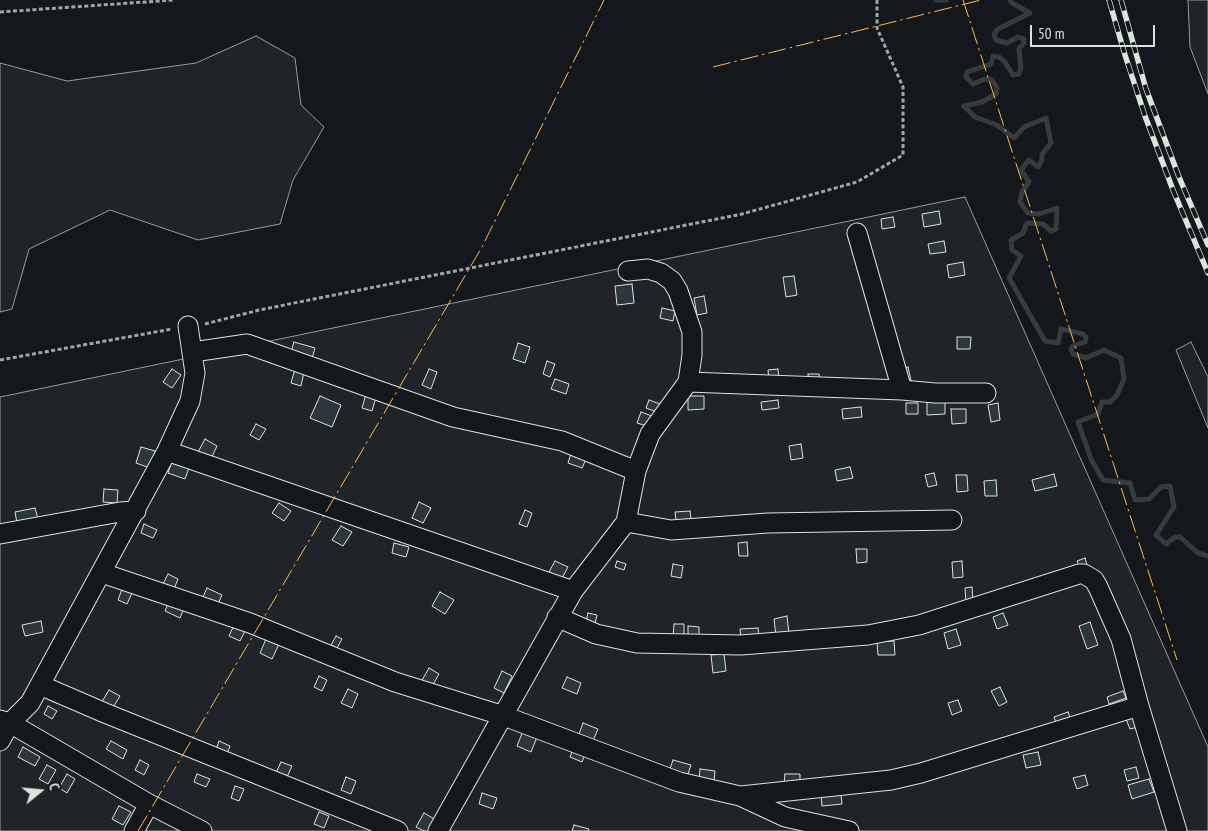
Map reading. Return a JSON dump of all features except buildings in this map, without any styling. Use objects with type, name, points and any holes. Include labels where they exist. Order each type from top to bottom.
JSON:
[{"type":"street","points":[[857,233],[902,390]]},
{"type":"street","points":[[438,831],[573,591],[626,522],[636,471],[650,434],[688,382],[692,355],[692,332],[678,291],[672,281],[661,273],[648,269],[628,271]]},
{"type":"street","points":[[0,741],[5,722],[30,704],[167,452],[190,401],[195,373],[188,326]]},
{"type":"street","points":[[192,352],[247,344],[453,417],[562,441],[636,471]]},
{"type":"street","points":[[688,382],[936,393],[986,393]]},
{"type":"street","points":[[167,452],[573,591]]},
{"type":"street","points":[[0,534],[120,512],[136,511]]},
{"type":"street","points":[[626,522],[671,530],[768,523],[952,520]]},
{"type":"street","points":[[102,573],[250,623],[395,682],[504,716],[679,782],[740,796],[785,817],[849,831]]},
{"type":"street","points":[[557,618],[596,634],[637,643],[751,645],[868,634],[918,624],[1084,574],[1094,580],[1121,638],[1138,706],[1177,831]]},
{"type":"street","points":[[40,685],[398,831]]},
{"type":"street","points":[[740,796],[891,780],[921,773],[1138,706]]},
{"type":"street","points":[[5,722],[149,804],[202,831]]},
{"type":"street","points":[[134,831],[149,804]]},
{"type":"path","points":[[0,12],[174,0]]},
{"type":"path","points":[[0,360],[213,322],[259,310],[742,214],[857,182],[903,155],[903,87],[877,28],[877,0]]},
{"type":"shaded area","points":[[1188,0],[1208,0],[1208,94],[1190,47]]},
{"type":"shaded area","points":[[256,36],[295,58],[301,105],[324,127],[293,180],[280,224],[198,240],[110,210],[29,249],[12,309],[0,312],[0,63],[67,81],[196,63]]},
{"type":"shaded area","points":[[965,197],[1208,747],[1208,831],[0,831],[0,397]]},
{"type":"shaded area","points":[[1191,342],[1208,377],[1208,428],[1176,350]]},
{"type":"waterway","points":[[936,0],[946,0]]},
{"type":"waterway","points":[[1010,0],[1030,13],[998,29],[994,34],[996,40],[1007,43],[1018,37],[1024,39],[1024,43],[1019,49],[1021,68],[1019,74],[1013,75],[1005,62],[999,57],[993,56],[991,64],[967,72],[966,77],[973,84],[985,79],[992,80],[997,88],[996,94],[982,102],[964,106],[975,117],[997,125],[1014,138],[1024,127],[1046,118],[1051,143],[1042,154],[1042,160],[1038,167],[1029,160],[1021,170],[1029,182],[1022,192],[1020,202],[1028,213],[1039,214],[1057,208],[1056,229],[1051,231],[1043,224],[1027,223],[1023,233],[1011,240],[1012,250],[1021,256],[1009,278],[1045,341],[1058,343],[1061,329],[1083,334],[1086,337],[1085,342],[1073,346],[1071,349],[1073,354],[1086,358],[1104,350],[1121,358],[1124,379],[1117,395],[1110,402],[1102,402],[1098,414],[1078,422],[1091,459],[1103,480],[1130,483],[1135,500],[1149,499],[1161,487],[1170,486],[1174,507],[1156,535],[1166,544],[1175,537],[1180,537],[1198,553],[1208,556]]},
{"type":"railway","points":[[1109,0],[1145,116],[1173,190],[1208,273]]},
{"type":"railway","points":[[1121,0],[1146,89],[1179,177],[1208,245]]},
{"type":"power","points":[[138,831],[482,247],[604,0]]},
{"type":"power","points":[[963,0],[1177,660]]},
{"type":"power","points":[[713,67],[981,0]]}]
